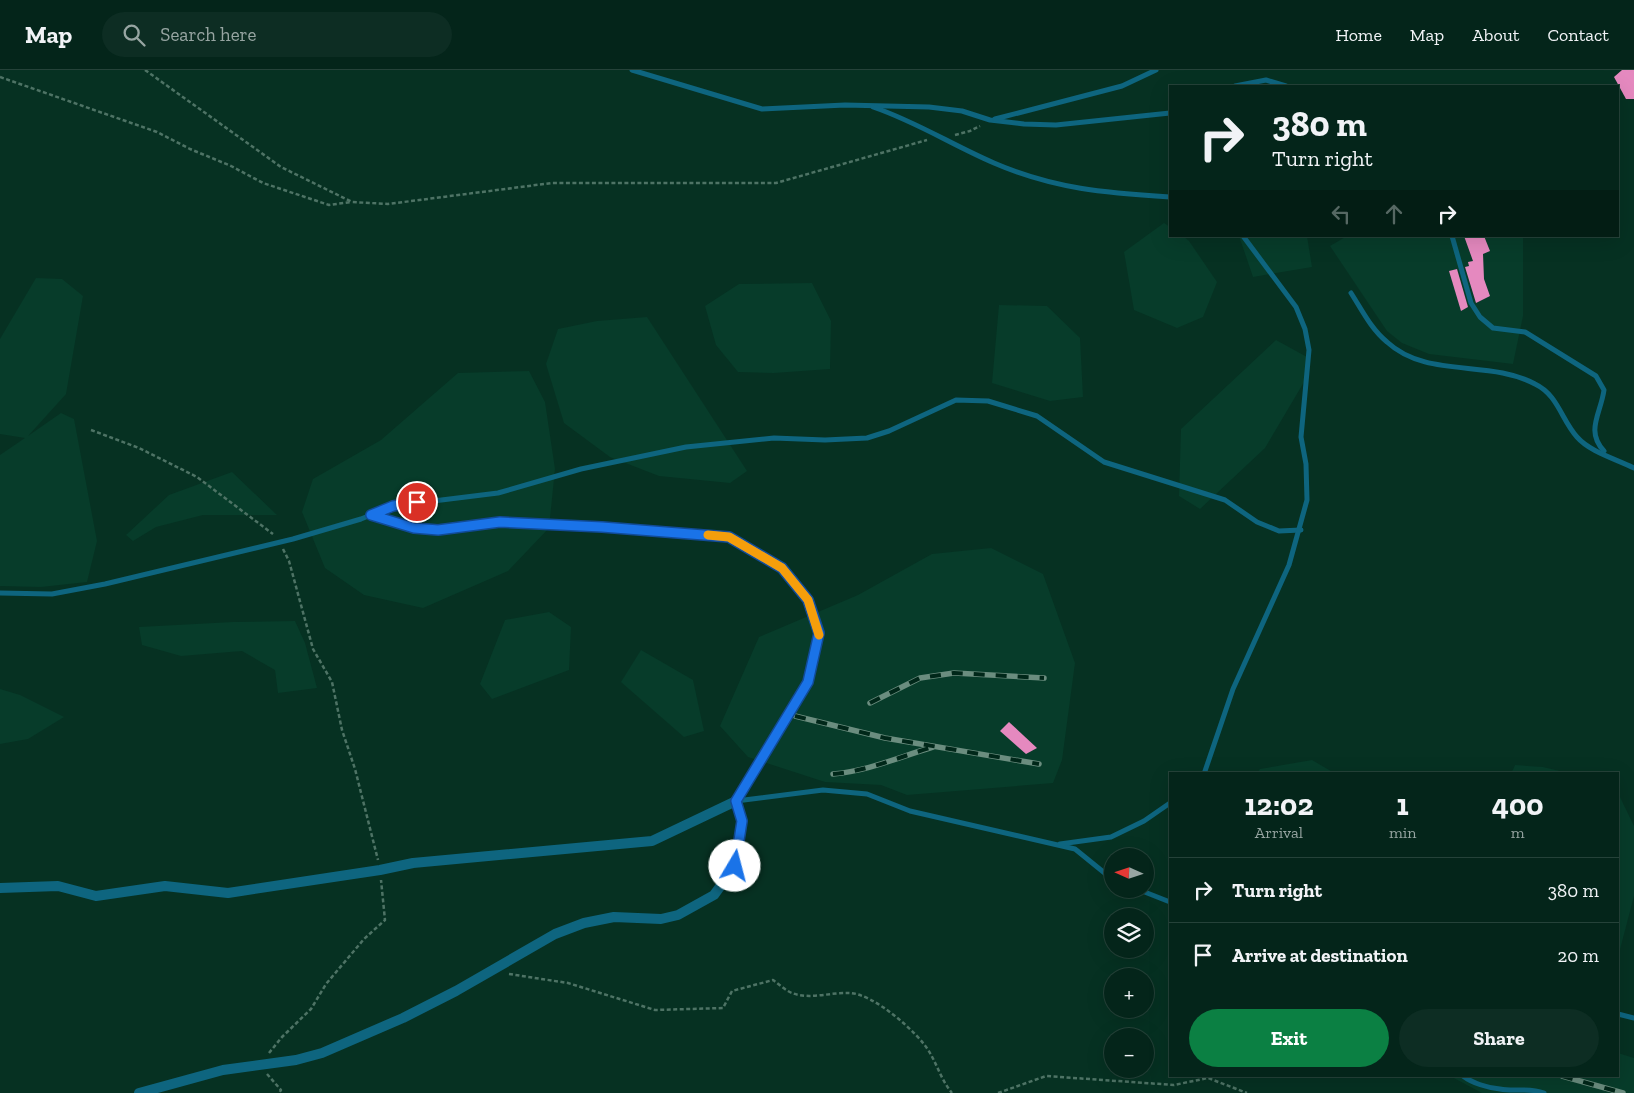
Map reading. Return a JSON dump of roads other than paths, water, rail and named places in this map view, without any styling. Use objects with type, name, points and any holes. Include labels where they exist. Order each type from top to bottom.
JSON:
[{"type":"street","points":[[0,888],[58,886],[96,896],[165,886],[228,893],[380,870],[413,863],[652,842],[736,801],[742,821],[735,866],[714,895],[678,915],[661,919],[614,917],[584,923],[555,934],[403,1018],[348,1042],[296,1060],[223,1070],[139,1093]]},
{"type":"lane","points":[[632,70],[762,109],[868,105],[938,108],[962,111],[990,120],[1056,125],[1169,113]]},
{"type":"lane","points":[[990,120],[1122,86],[1156,70]]},
{"type":"lane","points":[[1240,85],[1266,80],[1283,85]]},
{"type":"lane","points":[[868,105],[905,118],[995,164],[1043,181],[1102,193],[1169,197]]},
{"type":"lane","points":[[1205,772],[1233,689],[1290,565],[1308,500],[1306,464],[1301,437],[1310,350],[1296,307],[1244,237]]},
{"type":"lane","points":[[1452,237],[1471,303],[1480,317],[1493,328],[1525,332],[1596,376],[1604,390],[1593,431],[1597,444],[1606,453]]},
{"type":"lane","points":[[1351,293],[1374,329],[1402,354],[1425,363],[1486,369],[1514,375],[1536,384],[1551,394],[1577,437],[1591,447],[1634,468]]},
{"type":"lane","points":[[0,593],[52,594],[280,542],[371,515],[393,506],[498,493],[580,469],[686,447],[774,438],[825,440],[866,438],[889,431],[956,400],[988,401],[1037,416],[1104,462],[1225,500],[1258,522],[1279,531],[1301,530]]},
{"type":"lane","points":[[371,515],[414,528],[438,530],[500,522],[602,527],[729,537],[782,568],[808,600],[819,633],[808,682],[736,801]]},
{"type":"lane","points":[[736,801],[822,790],[867,794],[910,811],[1075,849],[1104,872]]},
{"type":"lane","points":[[1057,844],[1111,837],[1144,821],[1169,804]]},
{"type":"lane","points":[[1154,896],[1169,902]]},
{"type":"lane","points":[[1619,1014],[1634,1018]]},
{"type":"lane","points":[[1464,1077],[1500,1090],[1533,1089],[1544,1093]]},
{"type":"railway","points":[[870,703],[920,678],[954,673],[1044,678]]},
{"type":"railway","points":[[795,716],[885,738],[1039,764]]},
{"type":"railway","points":[[833,774],[871,767],[933,747]]},
{"type":"railway","points":[[1566,1077],[1623,1093]]}]
